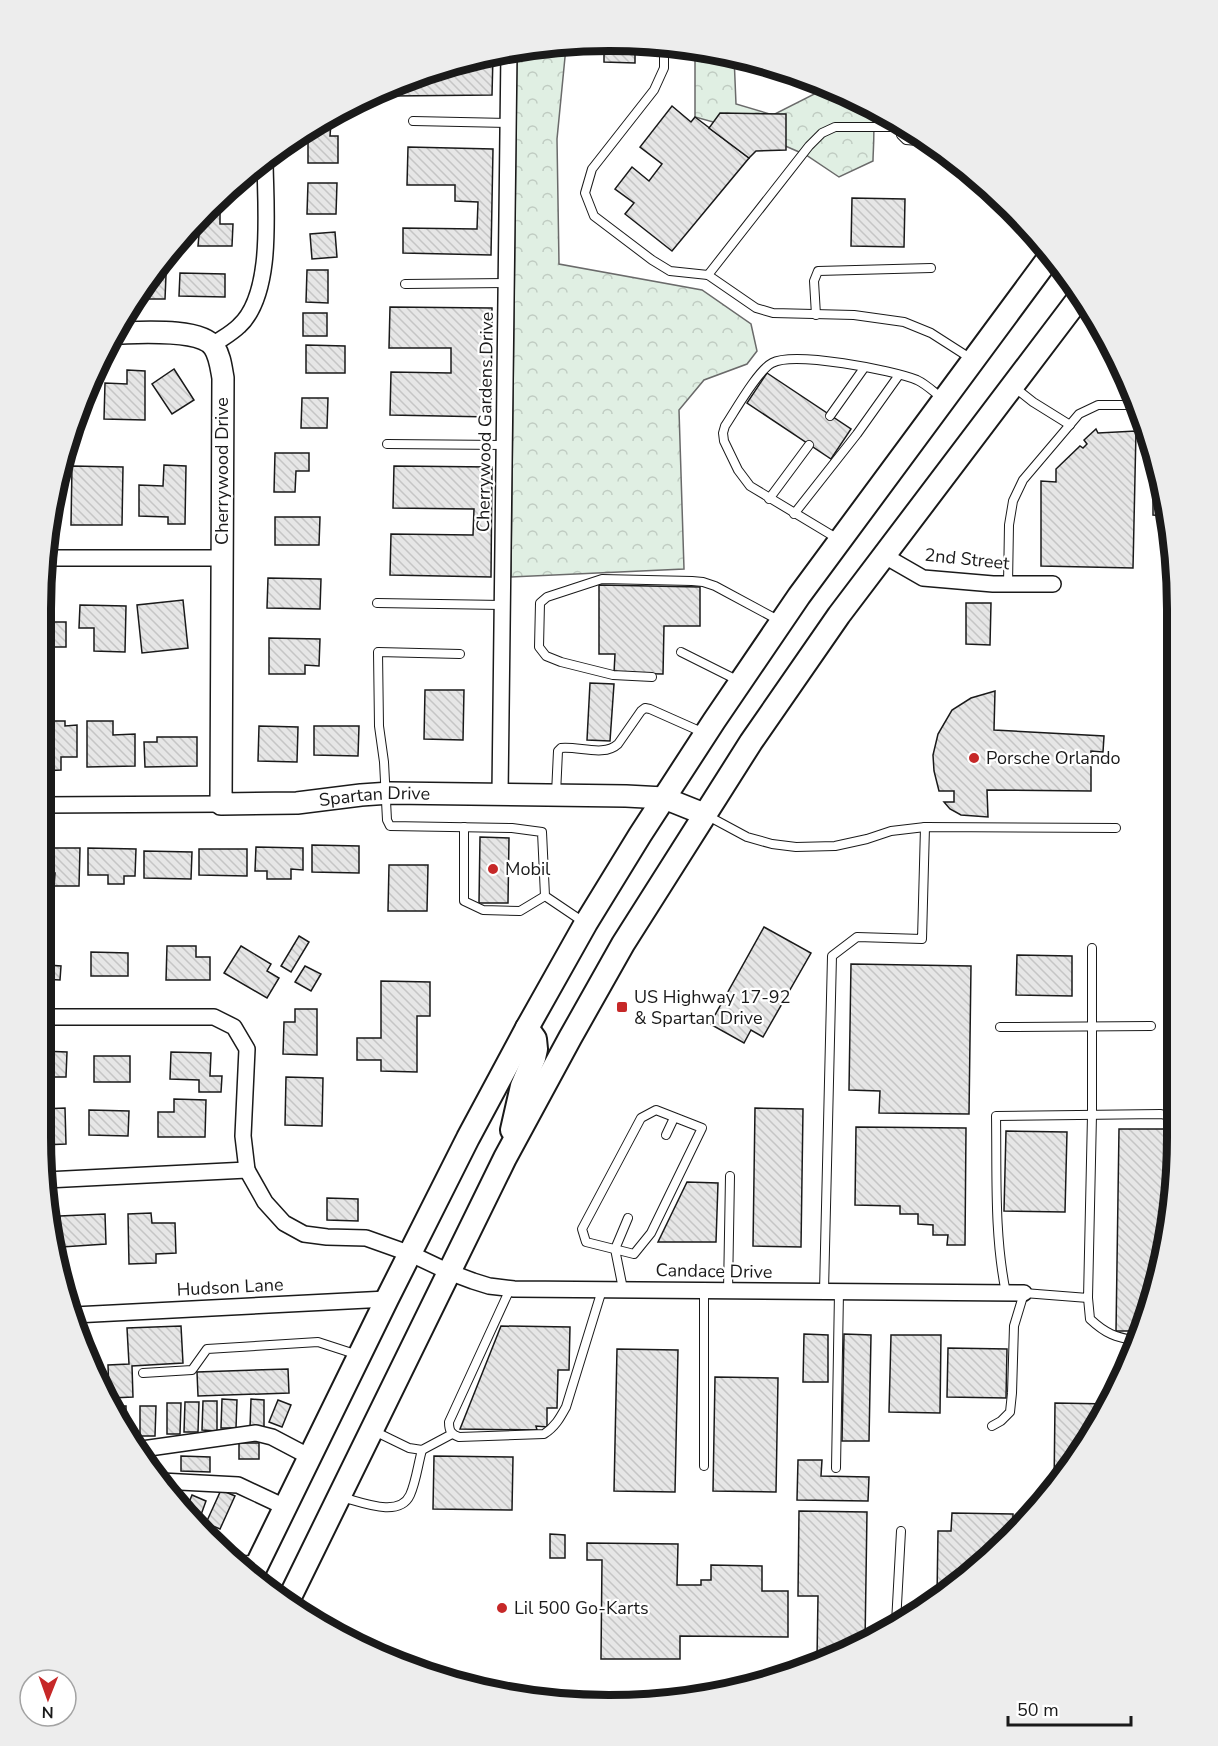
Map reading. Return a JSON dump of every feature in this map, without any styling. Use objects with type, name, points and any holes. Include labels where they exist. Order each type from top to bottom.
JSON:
[{"type":"main road","points":[[255,1568],[468,1138],[586,923],[740,682],[840,541],[1046,262]]},
{"type":"main road","points":[[292,1596],[506,1158],[623,944],[704,814],[790,685],[883,555],[1075,303]]},
{"type":"main road","points":[[506,1158],[522,1086],[536,1049],[535,1039],[527,1028]]},
{"type":"street","name":"Cherrywood Gardens Drive","points":[[500,794],[509,61]]},
{"type":"street","points":[[124,333],[178,334],[199,337],[213,345],[240,325],[252,310],[260,289],[265,260],[265,169]]},
{"type":"street","name":"Cherrywood Drive","points":[[213,345],[220,361],[223,378],[221,804]]},
{"type":"street","name":"2nd Street","points":[[883,555],[923,578],[1008,584],[1053,584]]},
{"type":"street","points":[[54,558],[222,558]]},
{"type":"street","name":"Spartan Drive","points":[[51,805],[297,803],[361,795],[500,794],[664,798],[704,814]]},
{"type":"street","points":[[51,1017],[214,1017],[234,1027],[246,1049],[243,1136],[247,1170],[53,1180]]},
{"type":"street","name":"Candace Drive","points":[[247,1170],[265,1202],[284,1223],[304,1234],[366,1238],[489,1286],[510,1289],[1024,1293]]},
{"type":"street","name":"Hudson Lane","points":[[81,1315],[387,1299]]},
{"type":"street","points":[[146,1448],[256,1433],[272,1437],[310,1457]]},
{"type":"street","points":[[170,1481],[238,1485],[285,1507]]},
{"type":"lane","points":[[664,54],[664,68],[654,90],[592,169],[585,193],[594,216],[670,271],[708,275],[756,308],[773,313],[854,315],[904,322],[931,333],[973,360]]},
{"type":"lane","points":[[412,122],[508,123]]},
{"type":"lane","points":[[708,275],[809,146],[822,133],[835,127],[887,125]]},
{"type":"lane","points":[[816,315],[814,281],[818,271],[932,268]]},
{"type":"lane","points":[[405,284],[506,284]]},
{"type":"lane","points":[[840,541],[750,486],[738,470],[724,441],[725,426],[765,368],[774,362],[786,360],[826,361],[899,375],[918,381],[944,400]]},
{"type":"lane","points":[[831,416],[864,368]]},
{"type":"lane","points":[[794,514],[899,375]]},
{"type":"lane","points":[[1012,386],[1070,425]]},
{"type":"lane","points":[[1008,584],[1009,525],[1013,501],[1023,480],[1079,414],[1098,405],[1128,405]]},
{"type":"lane","points":[[387,444],[504,445]]},
{"type":"lane","points":[[770,499],[809,445]]},
{"type":"lane","points":[[652,677],[613,675],[546,656],[539,647],[540,603],[547,597],[594,580],[692,581],[715,586],[782,622]]},
{"type":"lane","points":[[377,603],[502,605]]},
{"type":"lane","points":[[460,654],[378,652],[378,726],[384,762],[387,820],[390,826],[512,828],[542,832],[545,896]]},
{"type":"lane","points":[[681,652],[740,682]]},
{"type":"lane","points":[[556,795],[558,752],[561,748],[606,751],[614,748],[645,708],[706,734]]},
{"type":"lane","points":[[704,814],[747,837],[772,844],[796,846],[835,846],[891,831],[925,827],[1116,828]]},
{"type":"lane","points":[[464,827],[464,902],[483,910],[520,911],[545,896]]},
{"type":"lane","points":[[836,1468],[832,1292],[832,956],[857,937],[922,939],[925,827]]},
{"type":"lane","points":[[545,896],[586,923]]},
{"type":"lane","points":[[1092,948],[1092,1114],[1088,1298],[1090,1319],[1102,1330],[1117,1338],[1129,1340]]},
{"type":"lane","points":[[1000,1027],[1151,1026]]},
{"type":"lane","points":[[656,1110],[674,1118],[702,1128],[651,1233],[634,1254],[586,1242],[582,1228],[641,1118],[656,1110]]},
{"type":"lane","points":[[1006,1293],[997,1234],[996,1116],[1167,1116]]},
{"type":"lane","points":[[666,1135],[674,1118]]},
{"type":"lane","points":[[728,1291],[730,1176]]},
{"type":"lane","points":[[623,1289],[615,1249],[628,1218]]},
{"type":"lane","points":[[510,1289],[449,1422],[452,1434],[459,1437],[544,1434],[551,1430],[566,1407],[602,1290]]},
{"type":"lane","points":[[704,1291],[704,1466]]},
{"type":"lane","points":[[992,1426],[1010,1412],[1014,1326],[1024,1293],[1088,1298]]},
{"type":"lane","points":[[143,1373],[192,1370],[207,1349],[318,1342],[359,1356]]},
{"type":"lane","points":[[372,1430],[409,1448],[422,1450],[452,1434]]},
{"type":"lane","points":[[339,1496],[383,1508],[403,1504],[410,1497],[422,1450]]},
{"type":"lane","points":[[896,1615],[901,1531]]},
{"type":"green space","points":[[565,53],[557,139],[559,264],[702,290],[751,324],[757,351],[747,364],[704,380],[679,410],[684,569],[511,577],[517,59]]},
{"type":"green space","points":[[695,58],[734,66],[736,104],[773,115],[819,92],[873,118],[873,161],[839,177],[806,155],[760,135],[695,117]]},
{"type":"building","points":[[604,51],[635,52],[635,63],[604,62]]},
{"type":"building","points":[[493,64],[492,95],[392,96],[430,81]]},
{"type":"building","points":[[672,106],[691,122],[695,117],[749,158],[672,251],[625,214],[634,203],[615,189],[632,167],[649,181],[662,164],[640,147]]},
{"type":"building","points":[[720,113],[786,114],[786,150],[756,151],[749,158],[709,128]]},
{"type":"building","points":[[331,126],[330,136],[338,136],[338,163],[308,163],[308,139]]},
{"type":"building","points":[[408,147],[493,149],[491,255],[403,253],[403,228],[477,229],[478,202],[455,201],[455,185],[407,185]]},
{"type":"building","points":[[308,183],[337,183],[336,214],[307,214]]},
{"type":"building","points":[[852,198],[905,199],[904,247],[851,246]]},
{"type":"building","points":[[220,208],[220,224],[233,224],[232,246],[198,246],[199,235],[195,235]]},
{"type":"building","points":[[335,232],[337,257],[312,259],[310,234]]},
{"type":"building","points":[[307,270],[328,270],[328,303],[306,302]]},
{"type":"building","points":[[180,273],[225,274],[225,297],[179,296]]},
{"type":"building","points":[[162,275],[166,275],[165,299],[145,299]]},
{"type":"building","points":[[390,307],[492,308],[491,417],[390,415],[391,372],[451,373],[451,348],[389,348]]},
{"type":"building","points":[[303,313],[327,313],[327,336],[303,336]]},
{"type":"building","points":[[306,345],[345,346],[345,373],[306,373]]},
{"type":"building","points":[[174,369],[194,400],[172,414],[152,384]]},
{"type":"building","points":[[127,370],[145,371],[145,420],[104,419],[105,383],[127,384]]},
{"type":"building","points":[[767,373],[851,429],[831,459],[747,403]]},
{"type":"building","points":[[302,398],[328,398],[327,428],[301,428]]},
{"type":"building","points":[[1096,429],[1098,433],[1136,431],[1133,568],[1041,566],[1041,481],[1056,482],[1056,469],[1080,446],[1083,448],[1087,444],[1084,440]]},
{"type":"building","points":[[275,453],[309,453],[309,471],[296,471],[295,492],[274,492]]},
{"type":"building","points":[[164,465],[186,466],[185,524],[168,524],[168,517],[139,516],[139,485],[163,486]]},
{"type":"building","points":[[72,466],[123,467],[122,525],[71,525]]},
{"type":"building","points":[[394,466],[492,467],[491,577],[390,575],[391,534],[473,535],[474,509],[393,508]]},
{"type":"building","points":[[1153,495],[1155,495],[1159,515],[1153,515]]},
{"type":"building","points":[[275,517],[320,517],[319,545],[275,545]]},
{"type":"building","points":[[268,578],[321,579],[320,609],[267,608]]},
{"type":"building","points":[[599,585],[700,587],[700,626],[664,626],[663,674],[614,673],[615,654],[599,654]]},
{"type":"building","points":[[183,600],[188,648],[142,653],[137,605]]},
{"type":"building","points":[[966,603],[991,603],[990,645],[966,644]]},
{"type":"building","points":[[80,605],[126,606],[125,652],[94,651],[94,628],[79,628]]},
{"type":"building","points":[[51,612],[54,612],[53,622],[66,622],[66,647],[51,647]]},
{"type":"building","points":[[269,638],[320,639],[319,666],[305,665],[305,674],[269,674]]},
{"type":"building","points":[[590,683],[614,684],[610,741],[587,740]]},
{"type":"building","points":[[425,690],[464,690],[463,740],[424,739]]},
{"type":"building","points":[[995,691],[994,730],[1104,736],[1103,752],[1091,751],[1091,791],[987,790],[988,817],[961,815],[950,809],[944,802],[954,802],[954,791],[939,791],[934,771],[933,755],[938,734],[952,710],[971,698]]},
{"type":"building","points":[[51,721],[65,721],[65,726],[77,725],[77,757],[61,757],[61,770],[51,770]]},
{"type":"building","points":[[87,721],[113,721],[113,735],[135,734],[135,766],[87,767]]},
{"type":"building","points":[[259,726],[298,727],[297,762],[258,761]]},
{"type":"building","points":[[314,726],[359,726],[358,756],[314,755]]},
{"type":"building","points":[[157,737],[197,737],[197,766],[145,767],[144,742],[157,742]]},
{"type":"building","points":[[480,837],[509,838],[508,903],[479,903]]},
{"type":"building","points":[[312,845],[359,846],[359,873],[312,872]]},
{"type":"building","points":[[256,847],[303,848],[303,870],[291,869],[291,879],[267,879],[267,871],[255,871]]},
{"type":"building","points":[[51,848],[80,848],[79,886],[54,886],[55,873],[51,873]]},
{"type":"building","points":[[88,848],[136,849],[135,876],[124,876],[124,884],[108,884],[108,875],[88,875]]},
{"type":"building","points":[[199,849],[247,849],[247,876],[199,875]]},
{"type":"building","points":[[144,851],[192,852],[191,879],[144,878]]},
{"type":"building","points":[[389,865],[428,865],[427,911],[388,911]]},
{"type":"building","points":[[764,927],[811,953],[763,1037],[751,1030],[744,1043],[710,1024]]},
{"type":"building","points":[[299,936],[309,942],[291,972],[281,966]]},
{"type":"building","points":[[167,946],[196,946],[196,957],[210,957],[210,980],[166,980]]},
{"type":"building","points":[[241,946],[271,964],[267,971],[279,978],[267,998],[224,973]]},
{"type":"building","points":[[91,952],[128,953],[128,976],[91,976]]},
{"type":"building","points":[[1017,955],[1072,956],[1072,996],[1016,995]]},
{"type":"building","points":[[851,964],[971,966],[969,1114],[879,1113],[880,1091],[849,1090]]},
{"type":"building","points":[[51,965],[61,966],[60,980],[51,980]]},
{"type":"building","points":[[305,966],[321,974],[311,991],[295,982]]},
{"type":"building","points":[[381,981],[430,982],[430,1016],[417,1016],[417,1072],[381,1071],[381,1060],[357,1060],[357,1038],[381,1038]]},
{"type":"building","points":[[295,1009],[317,1009],[317,1055],[283,1054],[284,1022],[295,1022]]},
{"type":"building","points":[[51,1051],[67,1052],[66,1077],[51,1077]]},
{"type":"building","points":[[171,1052],[211,1053],[210,1076],[222,1076],[221,1092],[199,1092],[199,1080],[170,1079]]},
{"type":"building","points":[[94,1056],[130,1056],[130,1082],[94,1082]]},
{"type":"building","points":[[286,1077],[323,1078],[322,1126],[285,1125]]},
{"type":"building","points":[[174,1099],[206,1100],[205,1137],[158,1137],[158,1112],[174,1112]]},
{"type":"building","points":[[65,1108],[66,1144],[51,1145],[51,1109]]},
{"type":"building","points":[[755,1108],[803,1109],[801,1247],[753,1246]]},
{"type":"building","points":[[89,1110],[129,1111],[128,1136],[89,1135]]},
{"type":"building","points":[[856,1127],[966,1128],[965,1245],[947,1245],[948,1235],[933,1235],[933,1225],[918,1224],[918,1214],[900,1214],[900,1206],[855,1205]]},
{"type":"building","points":[[1119,1129],[1167,1129],[1162,1210],[1148,1281],[1132,1331],[1116,1331]]},
{"type":"building","points":[[1006,1131],[1067,1132],[1065,1212],[1004,1211]]},
{"type":"building","points":[[687,1182],[718,1183],[716,1242],[658,1242]]},
{"type":"building","points":[[327,1198],[358,1199],[358,1221],[327,1220]]},
{"type":"building","points":[[151,1213],[152,1223],[175,1223],[176,1253],[156,1254],[156,1263],[129,1264],[128,1214]]},
{"type":"building","points":[[105,1214],[106,1244],[62,1247],[60,1216]]},
{"type":"building","points":[[181,1326],[183,1363],[132,1366],[133,1397],[116,1398],[109,1383],[108,1365],[129,1364],[127,1328]]},
{"type":"building","points":[[501,1326],[570,1327],[569,1370],[558,1370],[557,1408],[547,1408],[547,1427],[536,1426],[537,1430],[460,1429]]},
{"type":"building","points":[[804,1334],[828,1335],[828,1382],[803,1382]]},
{"type":"building","points":[[844,1334],[871,1335],[869,1441],[842,1441]]},
{"type":"building","points":[[891,1335],[941,1335],[940,1413],[889,1412]]},
{"type":"building","points":[[948,1348],[1007,1349],[1006,1398],[947,1397]]},
{"type":"building","points":[[617,1349],[678,1350],[675,1492],[614,1491]]},
{"type":"building","points":[[288,1369],[289,1393],[198,1396],[197,1372]]},
{"type":"building","points":[[715,1377],[778,1378],[776,1492],[713,1491]]},
{"type":"building","points":[[222,1399],[237,1400],[236,1428],[221,1428]]},
{"type":"building","points":[[251,1399],[264,1400],[264,1428],[250,1428]]},
{"type":"building","points":[[278,1400],[291,1405],[282,1427],[269,1422]]},
{"type":"building","points":[[203,1401],[217,1401],[217,1431],[202,1430]]},
{"type":"building","points":[[185,1402],[199,1402],[198,1432],[184,1432]]},
{"type":"building","points":[[167,1403],[181,1403],[180,1434],[167,1434]]},
{"type":"building","points":[[1055,1403],[1098,1404],[1073,1447],[1054,1474]]},
{"type":"building","points":[[121,1406],[126,1406],[126,1416]]},
{"type":"building","points":[[140,1406],[156,1406],[155,1436],[140,1436]]},
{"type":"building","points":[[239,1443],[259,1443],[259,1459],[239,1459]]},
{"type":"building","points":[[181,1456],[210,1457],[210,1472],[181,1471]]},
{"type":"building","points":[[434,1456],[513,1457],[512,1510],[433,1509]]},
{"type":"building","points":[[798,1460],[822,1460],[821,1476],[869,1477],[868,1501],[797,1500]]},
{"type":"building","points":[[221,1490],[235,1496],[220,1529],[206,1523]]},
{"type":"building","points":[[192,1495],[206,1501],[200,1517],[188,1504]]},
{"type":"building","points":[[799,1511],[867,1512],[865,1632],[817,1655],[818,1596],[798,1596]]},
{"type":"building","points":[[952,1513],[1013,1514],[1013,1522],[1004,1532],[937,1588],[938,1531],[951,1531]]},
{"type":"building","points":[[550,1534],[565,1535],[565,1558],[550,1558]]},
{"type":"building","points":[[587,1543],[678,1544],[677,1585],[701,1585],[701,1580],[711,1580],[711,1565],[762,1566],[762,1591],[788,1591],[788,1637],[680,1636],[680,1659],[601,1659],[602,1560],[587,1560]]},
{"type":"place","name":"Porsche Orlando","points":[[974,758]]},
{"type":"place","name":"Mobil","points":[[493,869]]},
{"type":"place","name":"US Highway 17-92 & Spartan Drive","points":[[622,1007]]},
{"type":"place","name":"Lil 500 Go-Karts","points":[[502,1608]]}]
